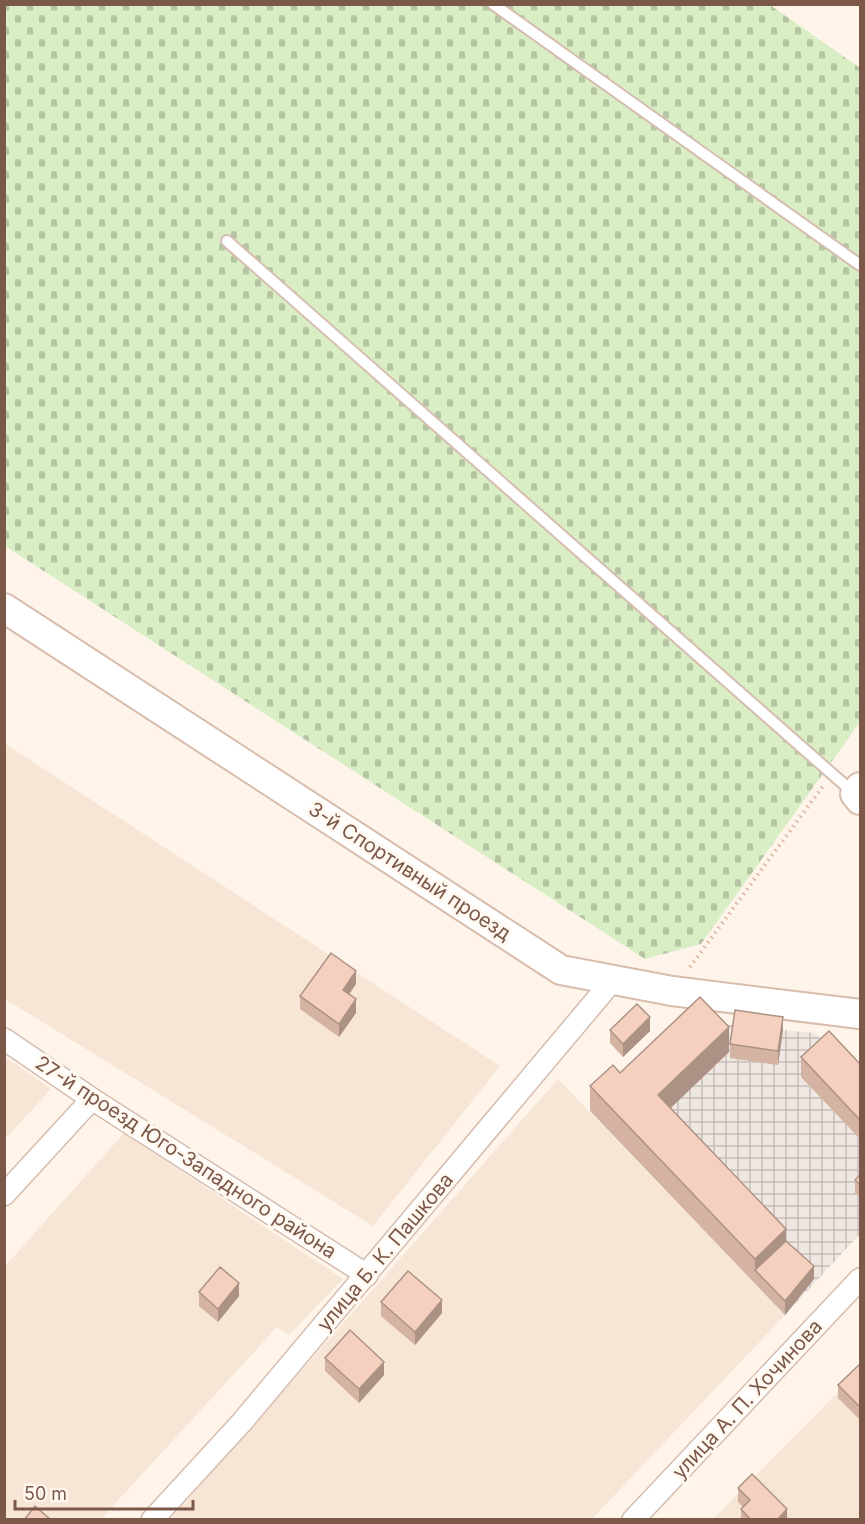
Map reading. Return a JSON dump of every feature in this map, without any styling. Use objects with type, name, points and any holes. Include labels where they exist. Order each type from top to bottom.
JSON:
[{"type":"street","name":"3-й Спортивный проезд","points":[[4,608],[561,970],[672,992],[861,1014]]},
{"type":"street","name":"улица Б. К. Пашкова","points":[[152,1520],[242,1422],[613,980]]},
{"type":"street","name":"27-й проезд Юго-Западного района","points":[[4,1039],[92,1099],[367,1275]]},
{"type":"street","points":[[4,1195],[92,1099]]},
{"type":"street","name":"улица А. П. Хочинова","points":[[633,1520],[861,1279]]},
{"type":"lane","points":[[493,4],[861,265]]},
{"type":"lane","points":[[227,241],[832,774],[859,794]]},
{"type":"path","points":[[672,992],[832,774]]},
{"type":"shaded area","points":[[4,743],[500,1066],[373,1226],[5,999]]},
{"type":"shaded area","points":[[700,1022],[815,1033],[860,1079],[860,1234],[785,1315],[590,1111]]},
{"type":"shaded area","points":[[5,1057],[51,1089],[5,1139]]},
{"type":"shaded area","points":[[558,1079],[785,1315],[592,1519],[170,1520]]},
{"type":"shaded area","points":[[124,1133],[343,1279],[289,1335],[277,1327],[101,1519],[5,1520],[5,1266]]},
{"type":"shaded area","points":[[860,1370],[860,1519],[713,1519]]},
{"type":"green space","points":[[4,5],[770,5],[860,68],[860,722],[701,944],[645,959],[5,546]]},
{"type":"building","points":[[331,953],[356,971],[343,990],[356,999],[339,1024],[300,996]]},
{"type":"building","points":[[700,997],[729,1027],[658,1095],[786,1229],[755,1259],[590,1086],[613,1065],[620,1073]]},
{"type":"building","points":[[637,1004],[650,1017],[623,1044],[610,1030]]},
{"type":"building","points":[[735,1010],[783,1017],[778,1051],[730,1044]]},
{"type":"building","points":[[829,1031],[861,1065],[861,1121],[801,1057]]},
{"type":"building","points":[[861,1174],[861,1185],[855,1180]]},
{"type":"building","points":[[786,1241],[814,1266],[785,1301],[755,1270]]},
{"type":"building","points":[[220,1267],[239,1283],[218,1309],[199,1292]]},
{"type":"building","points":[[408,1271],[442,1300],[415,1332],[381,1302]]},
{"type":"building","points":[[350,1330],[384,1362],[359,1389],[325,1358]]},
{"type":"building","points":[[861,1363],[861,1408],[838,1385]]},
{"type":"building","points":[[752,1474],[787,1509],[777,1520],[751,1520],[741,1509],[750,1500],[738,1488]]},
{"type":"building","points":[[35,1506],[51,1520],[24,1520]]}]
